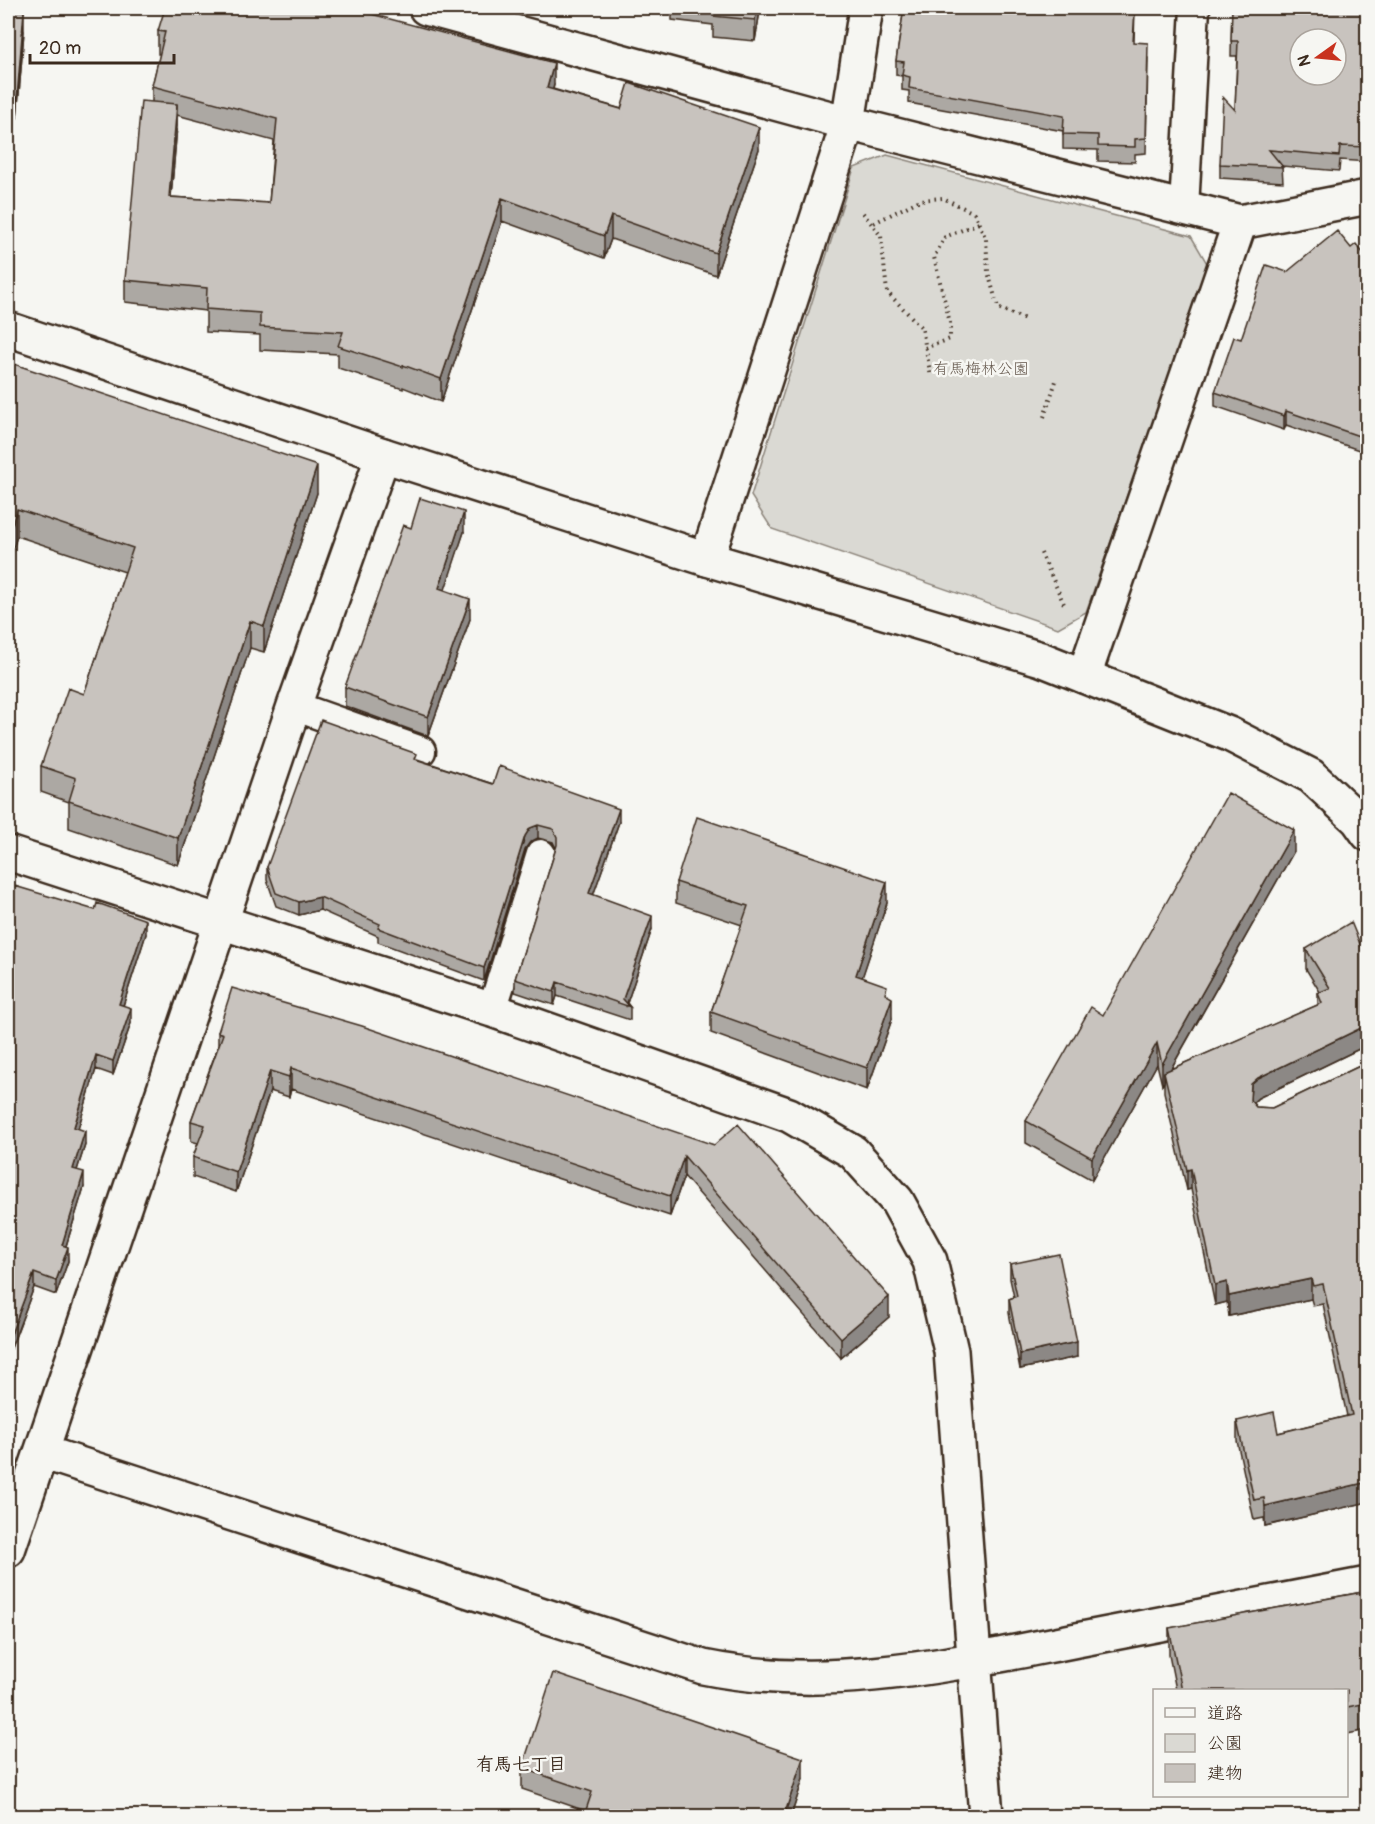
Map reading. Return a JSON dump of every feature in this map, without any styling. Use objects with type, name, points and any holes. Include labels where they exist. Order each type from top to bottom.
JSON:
[{"type":"street","points":[[426,8],[848,123],[1240,222],[1368,197]]},
{"type":"street","points":[[707,559],[848,123],[866,8]]},
{"type":"street","points":[[1084,676],[1240,222]]},
{"type":"street","points":[[8,329],[383,455],[707,559],[1041,659],[1229,734],[1311,776],[1358,820],[1368,834]]},
{"type":"street","points":[[8,1550],[294,706],[383,455]]},
{"type":"street","points":[[8,853],[221,920],[492,1010],[789,1115],[853,1152],[897,1201],[930,1261],[951,1351],[986,1816]]},
{"type":"street","points":[[42,1452],[703,1667],[745,1676],[826,1679],[973,1660],[1368,1584]]},
{"type":"lane","points":[[1184,208],[1195,8]]},
{"type":"lane","points":[[294,706],[421,751]]},
{"type":"lane","points":[[492,1010],[541,854]]},
{"type":"path","points":[[824,197],[861,211],[874,223],[881,236],[887,292],[922,328],[931,377]]},
{"type":"path","points":[[874,223],[920,200],[943,198],[974,213],[986,239],[988,272],[998,308],[1025,319]]},
{"type":"path","points":[[926,348],[950,339],[950,323],[934,257],[945,237],[979,223]]},
{"type":"path","points":[[1044,417],[1057,378]]},
{"type":"path","points":[[1041,553],[1068,613]]},
{"type":"green space","name":"有馬梅林公園","points":[[887,155],[1191,236],[1208,265],[1086,612],[1058,628],[772,529],[751,496],[854,168]]},
{"type":"building","points":[[165,8],[349,8],[554,63],[547,88],[621,109],[629,83],[759,127],[716,253],[611,216],[604,236],[502,198],[441,379],[338,346],[343,332],[260,327],[260,313],[206,309],[207,288],[125,280],[141,101],[177,104],[169,197],[269,203],[277,119],[152,86],[165,32],[158,31]]},
{"type":"building","points":[[714,8],[757,8],[755,20],[713,16]]},
{"type":"building","points":[[904,8],[1135,8],[1133,42],[1148,43],[1146,138],[1135,139],[1135,147],[1098,146],[1098,135],[1063,134],[1064,116],[909,88],[910,77],[902,75],[904,62],[896,61]]},
{"type":"building","points":[[1232,8],[1368,8],[1368,147],[1340,146],[1339,156],[1269,150],[1283,167],[1220,164],[1223,97],[1235,110],[1238,41],[1231,41]]},
{"type":"building","points":[[8,10],[24,11],[17,98],[8,98]]},
{"type":"building","points":[[1337,231],[1351,248],[1356,244],[1364,254],[1368,251],[1368,420],[1362,437],[1286,411],[1284,416],[1215,392],[1234,337],[1241,339],[1266,265],[1287,272]]},
{"type":"building","points":[[8,362],[317,466],[264,626],[250,621],[178,838],[69,801],[76,778],[41,766],[68,688],[84,694],[133,548],[17,509],[8,537]]},
{"type":"building","points":[[420,498],[464,512],[439,588],[470,599],[428,717],[345,687],[403,525],[411,528]]},
{"type":"building","points":[[321,720],[417,754],[415,759],[493,784],[499,766],[619,809],[589,893],[652,916],[623,999],[630,1007],[557,982],[554,992],[515,979],[557,845],[557,837],[553,829],[538,825],[530,828],[525,836],[484,968],[378,928],[380,924],[320,897],[299,902],[276,893],[267,867]]},
{"type":"building","points":[[1228,793],[1294,830],[1162,1064],[1157,1043],[1092,1158],[1026,1121],[1091,1007],[1103,1015]]},
{"type":"building","points":[[697,817],[887,882],[856,975],[887,986],[885,994],[892,998],[867,1068],[711,1012],[748,906],[676,882]]},
{"type":"building","points":[[8,884],[95,910],[97,903],[146,920],[119,1004],[131,1008],[113,1061],[96,1055],[74,1127],[85,1131],[73,1169],[84,1172],[62,1245],[68,1247],[56,1281],[34,1273],[8,1342]]},
{"type":"building","points":[[1351,922],[1368,963],[1368,1027],[1361,1028],[1258,1078],[1251,1084],[1250,1100],[1256,1107],[1272,1108],[1368,1062],[1368,1482],[1265,1506],[1264,1498],[1254,1500],[1237,1421],[1274,1412],[1278,1433],[1352,1415],[1323,1284],[1313,1286],[1311,1279],[1229,1296],[1227,1282],[1215,1285],[1191,1169],[1187,1170],[1164,1072],[1322,1003],[1318,993],[1330,988],[1306,949]]},
{"type":"building","points":[[232,988],[362,1026],[714,1145],[738,1124],[889,1297],[841,1338],[684,1156],[670,1196],[291,1068],[289,1077],[270,1071],[236,1172],[193,1157],[205,1125],[191,1121],[223,1034],[218,1032]]},
{"type":"building","points":[[1059,1254],[1077,1342],[1020,1354],[1009,1299],[1017,1296],[1010,1264]]},
{"type":"building","points":[[1368,1591],[1368,1703],[1348,1707],[1348,1689],[1182,1689],[1169,1628]]},
{"type":"building","points":[[553,1673],[803,1758],[784,1816],[584,1816],[592,1792],[522,1768]]},
{"type":"district","name":"有馬七丁目","points":[[521,1764]]}]
